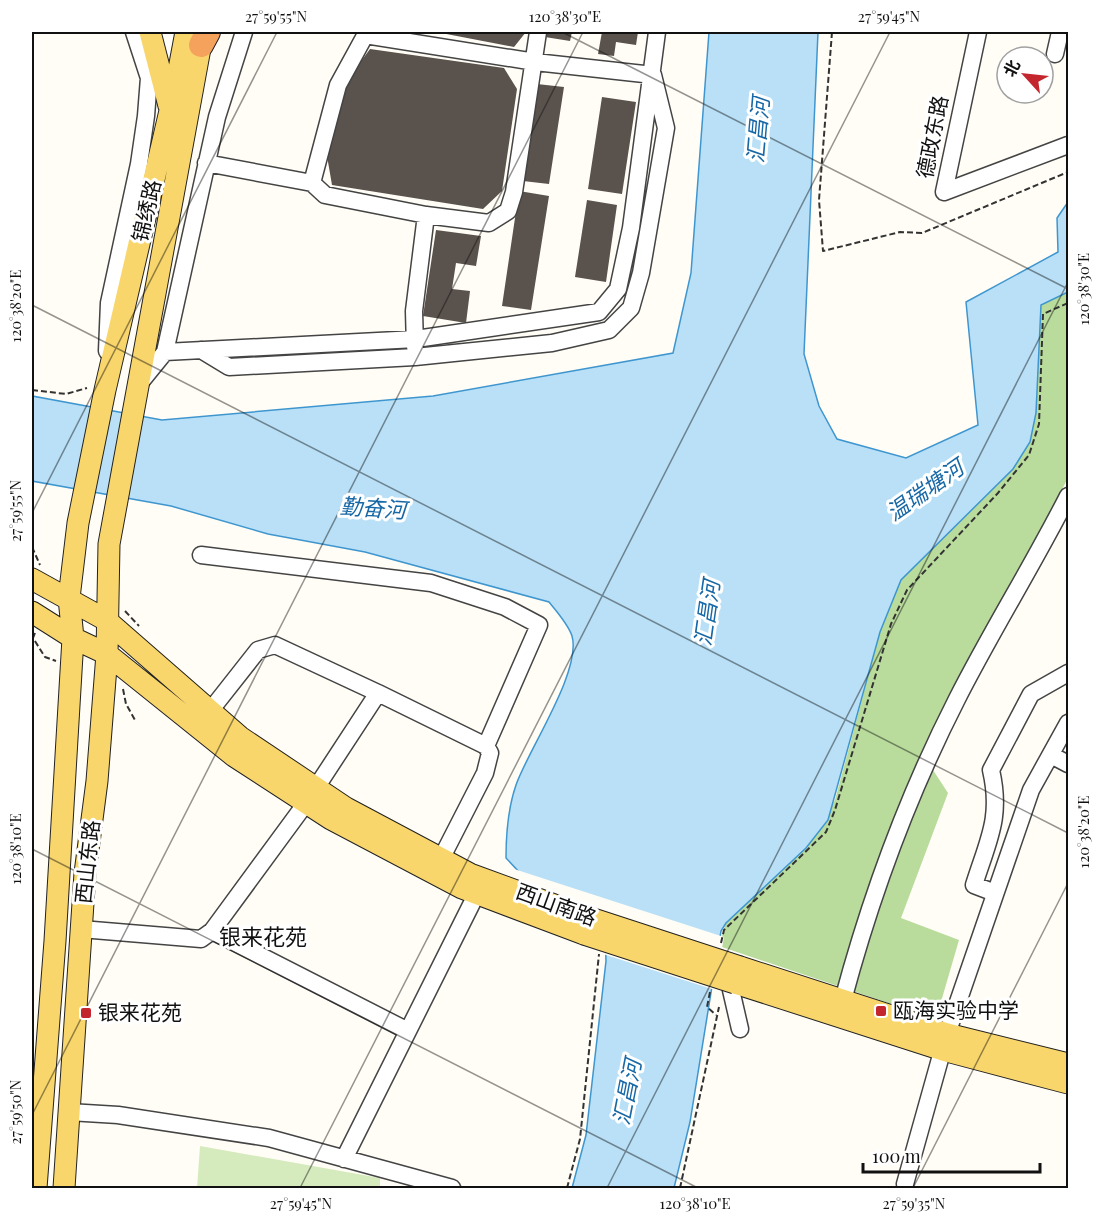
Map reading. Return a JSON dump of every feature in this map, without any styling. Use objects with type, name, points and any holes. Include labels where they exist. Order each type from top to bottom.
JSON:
[{"type":"main road","points":[[150,32],[170,110]]},
{"type":"main road","name":"锦绣路","points":[[69,598],[96,389],[143,227],[170,110],[200,35]]},
{"type":"main road","name":"锦绣路","points":[[106,620],[109,544],[200,35]]},
{"type":"main road","points":[[32,579],[106,620]]},
{"type":"main road","points":[[69,598],[73,638]]},
{"type":"main road","points":[[32,612],[73,638]]},
{"type":"main road","name":"西山南路","points":[[106,620],[311,796],[331,819],[591,933],[735,980],[945,1042],[1068,1083]]},
{"type":"main road","name":"西山东路","points":[[64,1188],[85,873],[98,782],[107,654],[106,620]]},
{"type":"main road","name":"西山南路","points":[[73,638],[107,654],[234,756],[311,796],[346,808],[441,859],[480,886]]},
{"type":"main road","name":"西山东路","points":[[36,1188],[55,941],[73,638]]},
{"type":"main road","name":"西山南路","points":[[735,980],[843,1000],[945,1042],[1068,1064]]},
{"type":"street","points":[[96,389],[109,303],[139,164],[148,88],[149,78],[134,32]]},
{"type":"street","points":[[136,387],[165,352],[217,117],[244,32]]},
{"type":"street","points":[[206,163],[312,183],[324,195],[426,215],[489,224],[508,211],[514,192],[538,32]]},
{"type":"street","points":[[165,352],[416,339],[599,312],[618,289],[631,228],[657,32]]},
{"type":"street","name":"德政东路","points":[[978,32],[944,192],[1068,145]]},
{"type":"street","points":[[1055,54],[1060,32]]},
{"type":"street","points":[[312,183],[338,85],[366,33],[535,62],[653,75]]},
{"type":"street","points":[[201,350],[229,367],[415,357],[552,343],[609,330],[631,308],[641,273],[666,128],[653,75]]},
{"type":"street","points":[[415,357],[414,311],[426,215]]},
{"type":"street","points":[[843,1000],[863,925],[905,816],[956,700],[1068,496]]},
{"type":"street","points":[[201,555],[431,582],[505,607],[539,625],[486,746]]},
{"type":"street","points":[[210,711],[258,650],[275,645],[486,746],[490,753],[485,774],[441,859]]},
{"type":"street","points":[[995,893],[974,885],[996,816],[996,789],[991,770],[1031,694],[1068,673]]},
{"type":"street","points":[[81,929],[201,939],[213,931],[311,796],[378,693]]},
{"type":"street","points":[[906,1184],[945,1042],[1031,790],[1068,723]]},
{"type":"street","points":[[1051,755],[1068,764]]},
{"type":"street","points":[[344,1159],[480,886]]},
{"type":"street","points":[[213,931],[408,1031]]},
{"type":"street","points":[[735,980],[740,1029]]},
{"type":"street","points":[[69,1112],[118,1115],[269,1138],[452,1188]]},
{"type":"path","points":[[832,32],[819,200],[823,251],[900,232],[922,233],[1068,172]]},
{"type":"path","points":[[719,952],[724,930],[826,832],[835,810],[891,624],[907,590],[998,493],[1029,455],[1039,424],[1044,314],[1068,303]]},
{"type":"path","points":[[32,390],[66,394],[96,389]]},
{"type":"path","points":[[123,688],[126,704],[135,720]]},
{"type":"path","points":[[567,1188],[580,1139],[600,963],[591,933]]},
{"type":"path","points":[[680,1188],[716,1015],[735,980]]},
{"type":"path","points":[[712,985],[707,1007],[716,1015]]},
{"type":"green space","points":[[1068,292],[1068,478],[922,753],[948,793],[901,918],[959,940],[936,1019],[719,946],[726,923],[806,848],[835,800],[880,632],[901,580],[1013,469],[1030,442],[1036,413],[1041,305]]},
{"type":"green space","points":[[200,1146],[380,1178],[380,1188],[197,1188]]},
{"type":"water","points":[[709,32],[818,32],[804,354],[819,406],[837,439],[906,458],[978,425],[966,302],[1058,252],[1057,218],[1068,202],[1068,292],[1041,305],[1036,413],[1030,442],[1013,469],[901,580],[880,632],[828,820],[806,848],[726,923],[721,931],[690,1122],[674,1188],[572,1188],[586,1135],[606,961],[605,932],[578,897],[521,874],[506,858],[508,821],[516,785],[562,689],[569,669],[573,651],[572,636],[565,623],[549,602],[365,552],[268,534],[171,506],[32,481],[32,396],[162,420],[433,396],[673,353],[691,273]]},
{"type":"pier","points":[[511,868],[724,937],[715,990],[603,954],[602,933],[595,917],[577,899],[550,891],[519,877]]},
{"type":"building","points":[[436,32],[526,32],[514,47]]},
{"type":"building","points":[[546,32],[572,32],[570,41],[545,37]]},
{"type":"building","points":[[602,32],[638,32],[636,45],[616,42],[614,56],[598,54]]},
{"type":"building","points":[[370,49],[504,68],[517,89],[502,191],[483,209],[332,185],[327,156],[348,79]]},
{"type":"building","points":[[537,84],[564,87],[549,184],[523,181]]},
{"type":"building","points":[[602,97],[636,102],[622,194],[588,189]]},
{"type":"building","points":[[519,191],[549,196],[531,310],[502,306]]},
{"type":"building","points":[[587,200],[617,205],[606,282],[575,277]]},
{"type":"building","points":[[436,230],[481,236],[476,266],[456,263],[452,289],[470,291],[466,323],[423,316]]},
{"type":"place","name":"瓯海实验中学","points":[[881,1011]]},
{"type":"place","name":"银来花苑","points":[[86,1013]]},
{"type":"district","name":"银来花苑","points":[[263,937]]},
{"type":"water label","name":"汇昌河","points":[[758,130]]},
{"type":"water label","name":"温瑞塘河","points":[[925,490]]},
{"type":"water label","name":"勤奋河","points":[[373,508]]},
{"type":"water label","name":"汇昌河","points":[[707,613]]},
{"type":"water label","name":"汇昌河","points":[[627,1092]]}]
